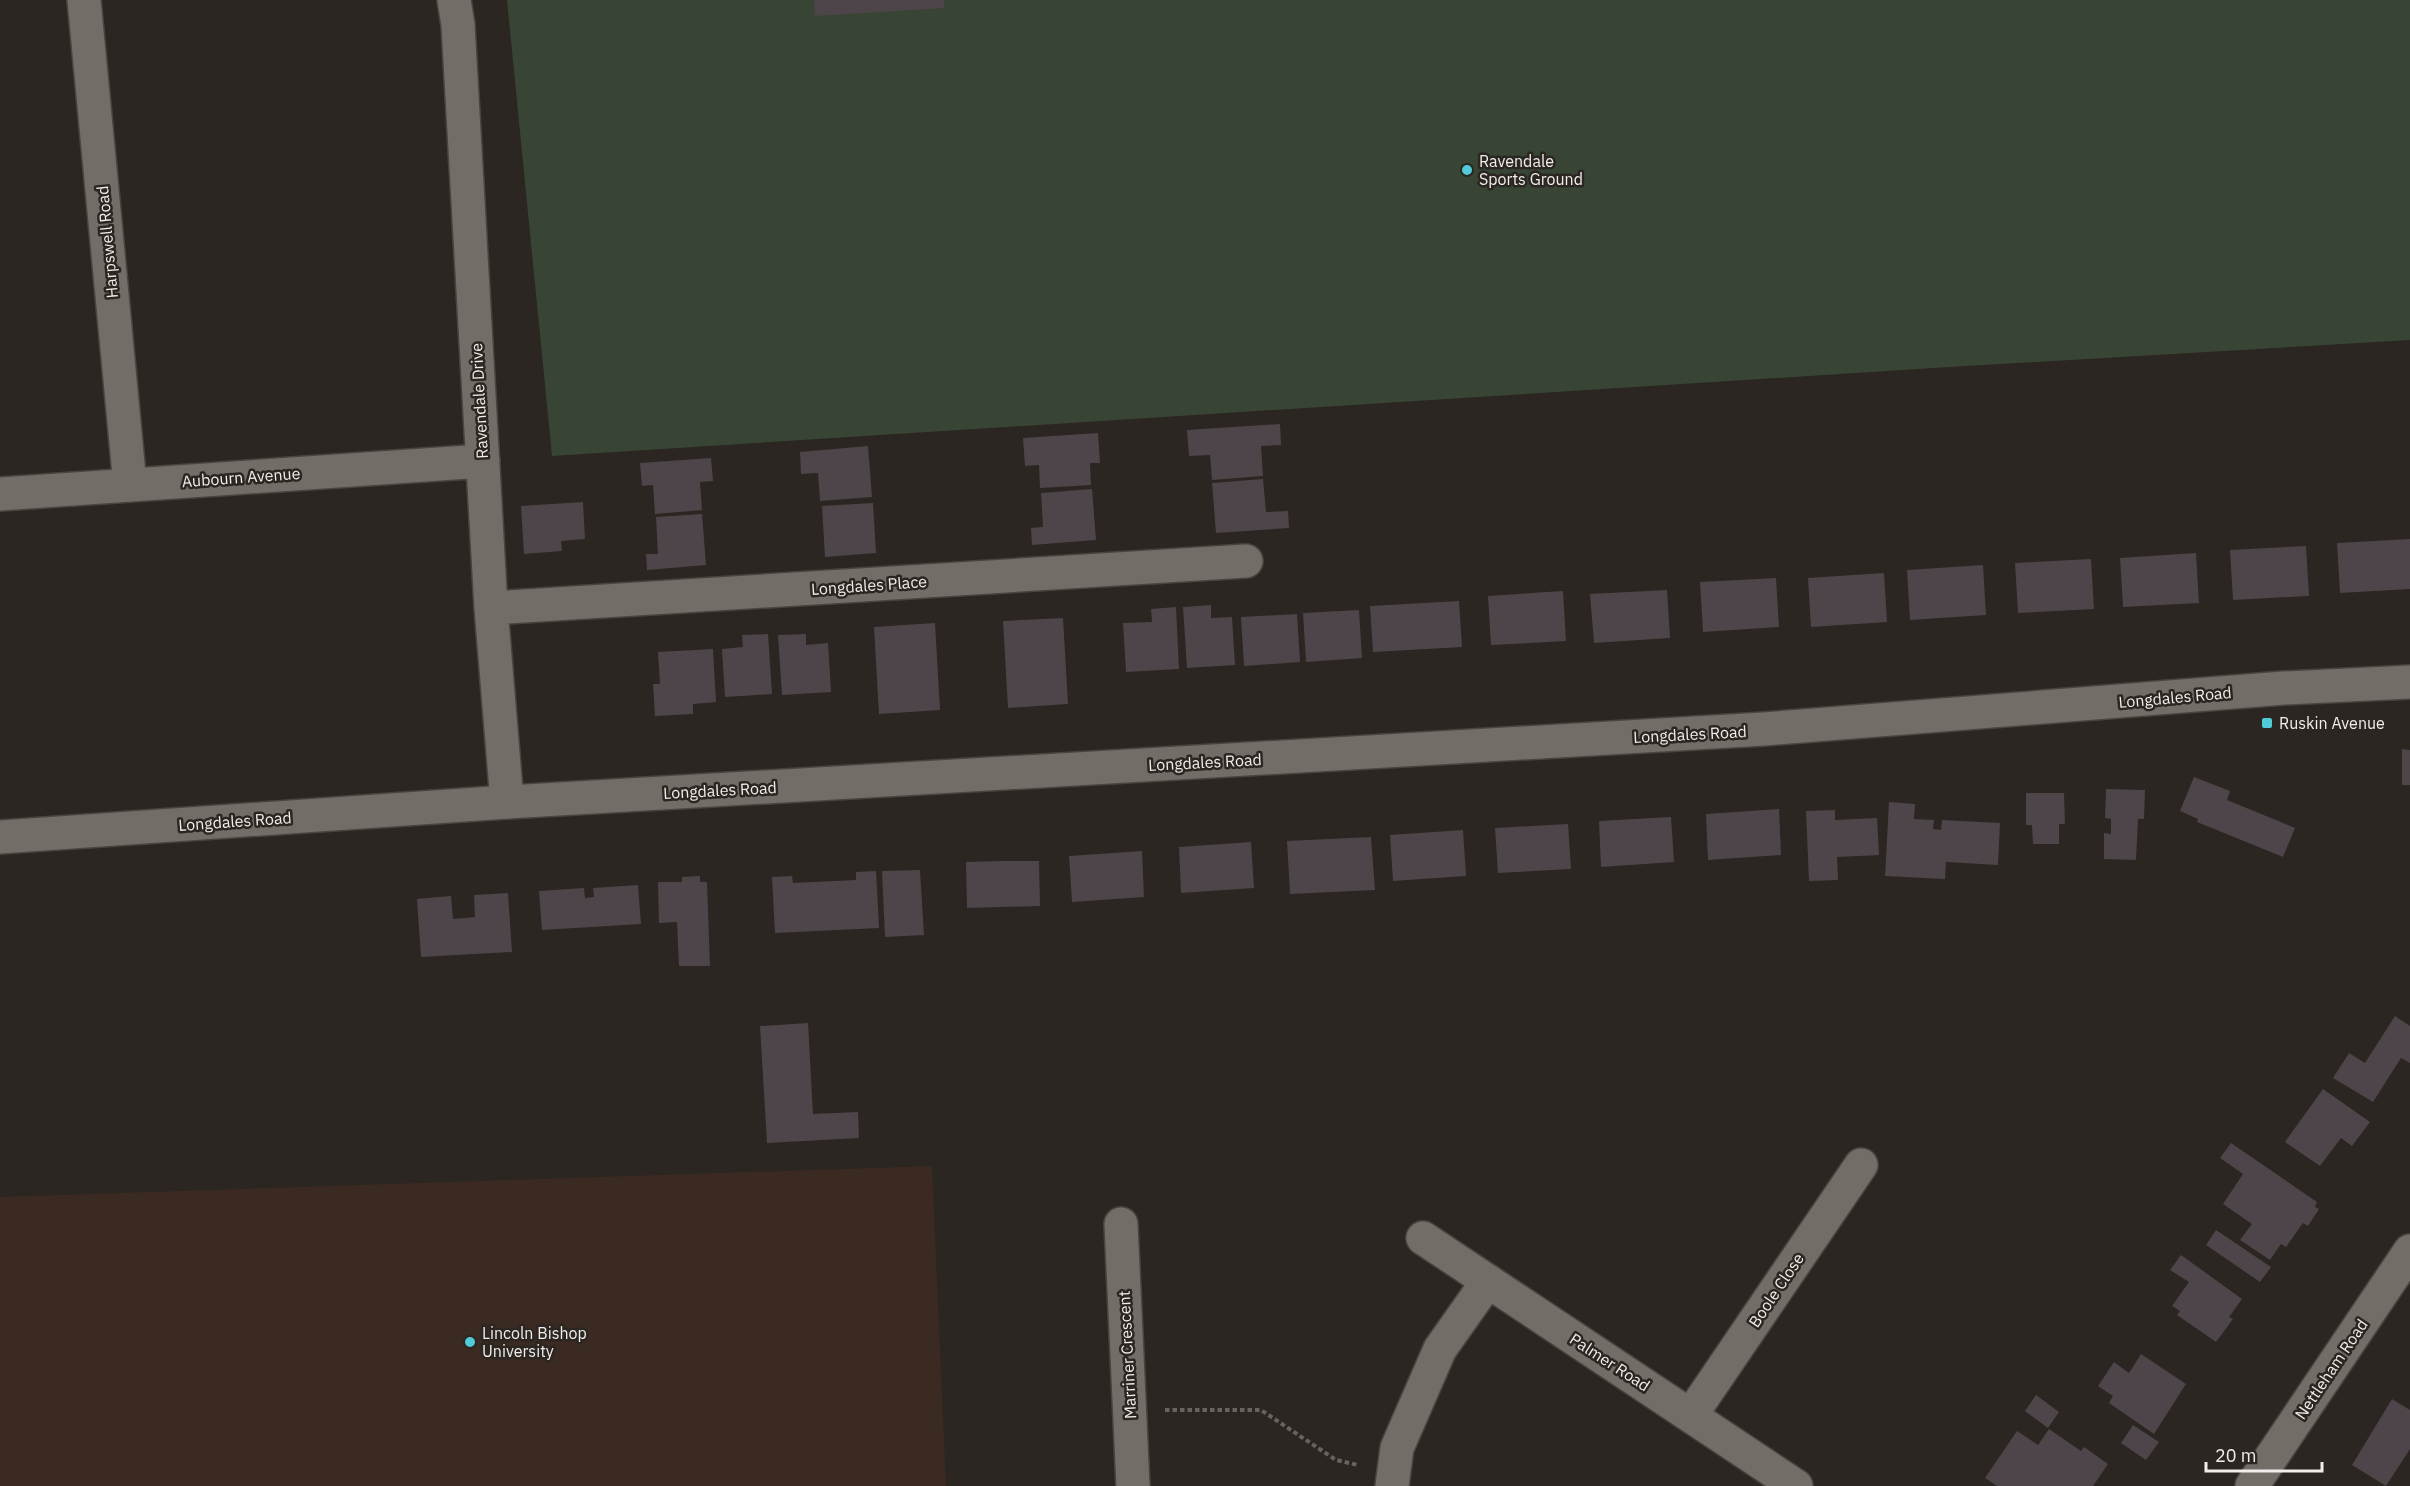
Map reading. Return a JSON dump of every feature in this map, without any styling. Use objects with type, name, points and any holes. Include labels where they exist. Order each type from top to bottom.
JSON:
[{"type":"street","name":"Harpswell Road","points":[[84,0],[130,484]]},
{"type":"street","name":"Ravendale Drive","points":[[454,0],[458,25],[491,608],[507,802]]},
{"type":"street","name":"Aubourn Avenue","points":[[0,494],[483,461]]},
{"type":"street","name":"Longdales Place","points":[[491,608],[1246,561]]},
{"type":"street","name":"Longdales Road","points":[[0,837],[507,802],[1764,729],[2284,688],[2410,682]]},
{"type":"street","name":"Boole Close","points":[[1691,1415],[1861,1165]]},
{"type":"street","name":"Marriner Crescent","points":[[1121,1224],[1133,1486]]},
{"type":"street","name":"Palmer Road","points":[[1423,1238],[1796,1486]]},
{"type":"street","name":"Nettleham Road","points":[[2252,1486],[2410,1251]]},
{"type":"street","points":[[1393,1479],[1397,1448],[1440,1349],[1488,1281]]},
{"type":"path","points":[[1129,1410],[1261,1410],[1336,1460],[1393,1479]]},
{"type":"shaded area","name":"Lincoln Bishop University","points":[[932,1166],[946,1486],[0,1486],[0,1197]]},
{"type":"green space","name":"Ravendale Sports Ground","points":[[507,0],[2410,0],[2410,340],[552,456]]},
{"type":"building","points":[[814,0],[944,0],[944,8],[815,16]]},
{"type":"building","points":[[1280,424],[1281,445],[1261,446],[1263,476],[1212,480],[1210,455],[1189,456],[1187,430]]},
{"type":"building","points":[[1098,433],[1100,463],[1090,463],[1091,485],[1040,488],[1039,465],[1025,466],[1023,438]]},
{"type":"building","points":[[868,446],[872,497],[820,501],[818,473],[801,474],[800,452]]},
{"type":"building","points":[[711,458],[713,481],[700,482],[702,510],[655,514],[653,485],[642,486],[640,463]]},
{"type":"building","points":[[1263,479],[1266,512],[1288,511],[1289,528],[1216,533],[1212,483]]},
{"type":"building","points":[[1092,489],[1096,540],[1032,545],[1031,528],[1043,527],[1041,493]]},
{"type":"building","points":[[583,502],[585,539],[561,541],[562,551],[524,554],[521,506]]},
{"type":"building","points":[[873,503],[876,553],[825,557],[822,506]]},
{"type":"building","points":[[702,514],[706,565],[647,570],[646,554],[658,554],[656,517]]},
{"type":"building","points":[[2410,539],[2410,589],[2340,593],[2337,543]]},
{"type":"building","points":[[2306,546],[2309,596],[2233,600],[2230,550]]},
{"type":"building","points":[[2196,553],[2199,603],[2123,607],[2120,558]]},
{"type":"building","points":[[2091,559],[2094,609],[2018,613],[2015,563]]},
{"type":"building","points":[[1983,565],[1986,615],[1910,620],[1907,570]]},
{"type":"building","points":[[1884,573],[1887,622],[1811,627],[1808,578]]},
{"type":"building","points":[[1776,578],[1779,627],[1703,632],[1700,582]]},
{"type":"building","points":[[1667,590],[1670,638],[1594,643],[1590,594]]},
{"type":"building","points":[[1563,591],[1566,641],[1491,645],[1488,596]]},
{"type":"building","points":[[1459,601],[1462,647],[1373,652],[1370,606]]},
{"type":"building","points":[[1211,605],[1211,618],[1232,617],[1235,665],[1187,668],[1183,607]]},
{"type":"building","points":[[1176,607],[1179,669],[1126,672],[1123,623],[1152,622],[1151,609]]},
{"type":"building","points":[[1359,610],[1362,658],[1306,662],[1303,613]]},
{"type":"building","points":[[1297,614],[1300,662],[1244,666],[1241,617]]},
{"type":"building","points":[[1063,618],[1068,704],[1008,708],[1003,621]]},
{"type":"building","points":[[935,623],[940,710],[879,714],[874,627]]},
{"type":"building","points":[[768,634],[772,694],[725,697],[722,649],[743,647],[742,635]]},
{"type":"building","points":[[806,634],[806,645],[828,643],[831,692],[782,695],[778,635]]},
{"type":"building","points":[[713,649],[716,702],[693,704],[693,714],[655,716],[653,684],[660,684],[658,652]]},
{"type":"building","points":[[2402,749],[2410,750],[2410,785],[2402,785]]},
{"type":"building","points":[[2194,777],[2230,791],[2227,800],[2295,828],[2283,857],[2197,822],[2198,819],[2180,811]]},
{"type":"building","points":[[2106,789],[2145,790],[2144,819],[2138,819],[2136,860],[2104,859],[2104,833],[2111,834],[2111,819],[2105,818]]},
{"type":"building","points":[[2026,793],[2064,793],[2065,824],[2059,824],[2059,844],[2033,844],[2032,825],[2026,825]]},
{"type":"building","points":[[1889,802],[1915,804],[1914,819],[1934,820],[1933,829],[1941,830],[1942,820],[2000,823],[1998,865],[1946,862],[1945,879],[1885,876]]},
{"type":"building","points":[[1779,809],[1781,855],[1708,860],[1706,814]]},
{"type":"building","points":[[1835,810],[1835,820],[1877,818],[1879,855],[1837,857],[1838,880],[1809,881],[1806,811]]},
{"type":"building","points":[[1671,817],[1674,862],[1601,867],[1599,821]]},
{"type":"building","points":[[1568,824],[1571,869],[1498,873],[1495,828]]},
{"type":"building","points":[[1463,830],[1466,876],[1393,881],[1390,835]]},
{"type":"building","points":[[1371,837],[1375,890],[1290,894],[1287,841]]},
{"type":"building","points":[[1251,842],[1254,888],[1181,893],[1179,847]]},
{"type":"building","points":[[1142,851],[1144,897],[1072,902],[1069,856]]},
{"type":"building","points":[[1039,861],[1040,906],[967,908],[966,862]]},
{"type":"building","points":[[920,870],[924,935],[885,937],[882,871]]},
{"type":"building","points":[[876,871],[879,928],[775,933],[772,877],[792,876],[793,883],[856,880],[856,872]]},
{"type":"building","points":[[700,876],[700,882],[707,882],[710,966],[679,966],[677,922],[659,923],[658,882],[682,882],[682,877]]},
{"type":"building","points":[[638,885],[641,924],[542,930],[539,891],[584,888],[585,898],[594,897],[593,888]]},
{"type":"building","points":[[508,893],[512,952],[421,957],[417,899],[451,896],[453,919],[475,917],[474,895]]},
{"type":"building","points":[[2395,1016],[2410,1026],[2410,1063],[2401,1058],[2373,1102],[2333,1078],[2349,1053],[2365,1063]]},
{"type":"building","points":[[808,1023],[813,1114],[858,1112],[859,1138],[767,1143],[760,1026]]},
{"type":"building","points":[[2323,1089],[2370,1122],[2352,1146],[2341,1138],[2320,1166],[2285,1142]]},
{"type":"building","points":[[2231,1143],[2317,1202],[2315,1207],[2319,1209],[2308,1226],[2303,1223],[2286,1247],[2281,1244],[2270,1260],[2240,1240],[2252,1224],[2223,1204],[2243,1174],[2220,1158]]},
{"type":"building","points":[[2216,1230],[2271,1267],[2260,1282],[2206,1245]]},
{"type":"building","points":[[2181,1255],[2242,1299],[2229,1317],[2233,1319],[2216,1342],[2177,1315],[2180,1311],[2172,1306],[2189,1282],[2170,1270]]},
{"type":"building","points":[[2141,1354],[2186,1384],[2154,1434],[2109,1403],[2113,1396],[2098,1386],[2114,1362],[2129,1373]]},
{"type":"building","points":[[2036,1395],[2059,1412],[2048,1428],[2025,1411]]},
{"type":"building","points":[[2392,1399],[2410,1410],[2410,1449],[2386,1486],[2352,1465]]},
{"type":"building","points":[[2133,1425],[2159,1442],[2146,1460],[2121,1443]]},
{"type":"building","points":[[2049,1429],[2081,1451],[2084,1447],[2108,1464],[2093,1486],[1997,1486],[1985,1478],[2017,1431],[2038,1445]]},
{"type":"place","name":"Ravendale Sports Ground","points":[[1467,170]]},
{"type":"place","name":"Ruskin Avenue","points":[[2267,723]]},
{"type":"place","name":"Lincoln Bishop University","points":[[470,1342]]}]
